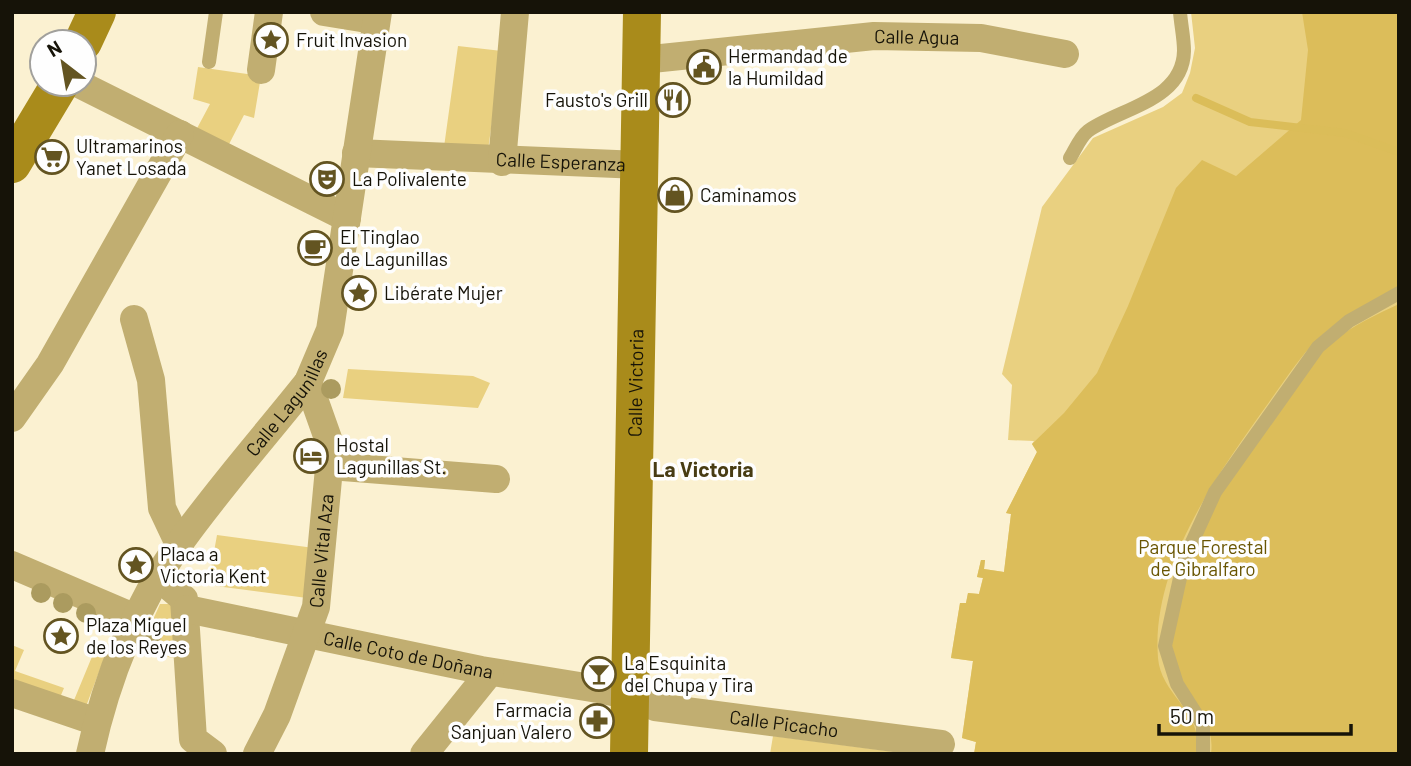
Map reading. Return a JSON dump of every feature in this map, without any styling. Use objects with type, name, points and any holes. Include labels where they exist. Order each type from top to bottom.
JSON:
[{"type":"main road","points":[[90,28],[97,12]]},
{"type":"main road","name":"Calle Victoria","points":[[629,754],[642,12]]},
{"type":"main road","points":[[12,164],[52,98]]},
{"type":"street","points":[[261,70],[269,12]]},
{"type":"street","points":[[324,12],[371,16]]},
{"type":"street","points":[[502,162],[515,12]]},
{"type":"street","name":"Calle Lagunillas","points":[[90,754],[97,722],[136,618],[158,577],[179,544],[308,382],[330,330],[348,218],[371,16]]},
{"type":"street","name":"Calle Agua","points":[[642,60],[874,36],[981,38],[1065,54]]},
{"type":"street","points":[[98,93],[348,218]]},
{"type":"street","points":[[12,418],[50,364],[180,134]]},
{"type":"street","name":"Calle Esperanza","points":[[356,153],[502,162],[640,165]]},
{"type":"street","points":[[117,246],[124,278]]},
{"type":"street","points":[[134,319],[151,380],[162,508],[179,544]]},
{"type":"street","name":"Calle Vital Aza","points":[[257,754],[278,715],[316,607],[331,447],[308,382]]},
{"type":"street","points":[[330,466],[496,479]]},
{"type":"street","points":[[12,565],[136,618]]},
{"type":"street","points":[[158,577],[184,598],[187,609],[193,739],[213,754]]},
{"type":"street","name":"Calle Coto de Doñana","points":[[187,609],[308,635],[416,654],[490,672],[630,696]]},
{"type":"street","points":[[424,754],[490,672]]},
{"type":"street","points":[[12,693],[97,722]]},
{"type":"street","name":"Calle Picacho","points":[[630,696],[655,707],[941,744]]},
{"type":"lane","points":[[209,62],[216,12]]},
{"type":"lane","points":[[1070,158],[1085,133],[1108,119],[1138,107],[1175,79],[1184,53],[1180,12]]},
{"type":"lane","points":[[1203,754],[1203,725],[1177,684],[1165,646],[1184,560],[1215,492],[1318,347],[1349,321],[1399,293]]},
{"type":"green space","name":"Parque Forestal de Gibralfaro","points":[[1191,12],[1399,12],[1399,754],[974,754],[976,742],[962,738],[973,661],[951,658],[960,603],[966,603],[968,593],[979,594],[983,578],[977,577],[981,560],[985,560],[984,569],[1004,572],[1011,514],[1006,513],[1037,452],[1032,444],[1034,441],[1008,440],[1012,385],[1002,374],[1042,207],[1093,138],[1163,107],[1182,93],[1190,73],[1195,48]]},
{"type":"green space","name":"Parque Forestal de Gibralfaro","points":[[1302,12],[1399,12],[1399,286],[1338,323],[1305,353],[1208,492],[1176,557],[1165,590],[1159,624],[1158,658],[1166,683],[1194,726],[1197,754],[974,754],[976,742],[962,738],[973,661],[951,658],[960,603],[966,603],[968,593],[979,594],[983,578],[977,577],[981,560],[985,560],[984,569],[1004,572],[1011,514],[1006,513],[1037,452],[1032,444],[1064,413],[1097,373],[1128,306],[1176,188],[1202,160],[1236,176],[1301,120],[1308,50]]},
{"type":"green space","points":[[458,46],[502,51],[488,150],[444,147]]},
{"type":"green space","points":[[198,67],[261,76],[254,118],[244,115],[226,150],[194,134],[210,104],[193,99]]},
{"type":"green space","points":[[1399,304],[1399,754],[1211,754],[1211,738],[1207,724],[1179,674],[1172,646],[1183,588],[1206,523],[1222,490],[1318,355],[1345,332]]},
{"type":"green space","points":[[348,369],[473,376],[490,383],[478,408],[343,398]]},
{"type":"green space","points":[[217,535],[314,548],[307,598],[208,585]]},
{"type":"green space","points":[[160,604],[176,604],[178,659],[139,651]]},
{"type":"green space","points":[[110,643],[85,709],[72,705],[96,647]]},
{"type":"green space","points":[[12,645],[24,650],[15,671],[64,688],[59,700],[12,685]]},
{"type":"green space","points":[[773,736],[912,754],[770,754]]},
{"type":"waterway","points":[[1196,98],[1250,122],[1345,133],[1399,152]]},
{"type":"place","name":"Fruit Invasion","points":[[271,40]]},
{"type":"place","name":"Hermandad de la Humildad","points":[[704,67]]},
{"type":"place","name":"Fausto's Grill","points":[[673,100]]},
{"type":"place","name":"Ultramarinos Yanet Losada","points":[[52,157]]},
{"type":"place","name":"La Polivalente","points":[[327,179]]},
{"type":"place","name":"Caminamos","points":[[675,195]]},
{"type":"place","name":"El Tinglao de Lagunillas","points":[[315,248]]},
{"type":"place","name":"Libérate Mujer","points":[[359,293]]},
{"type":"place","name":"Hostal Lagunillas St.","points":[[311,456]]},
{"type":"place","name":"Placa a Victoria Kent","points":[[136,565]]},
{"type":"place","name":"Plaza Miguel de los Reyes","points":[[61,636]]},
{"type":"place","name":"La Esquinita del Chupa y Tira","points":[[599,674]]},
{"type":"place","name":"Farmacia Sanjuan Valero","points":[[597,721]]},
{"type":"district","name":"La Victoria","points":[[703,470]]}]
